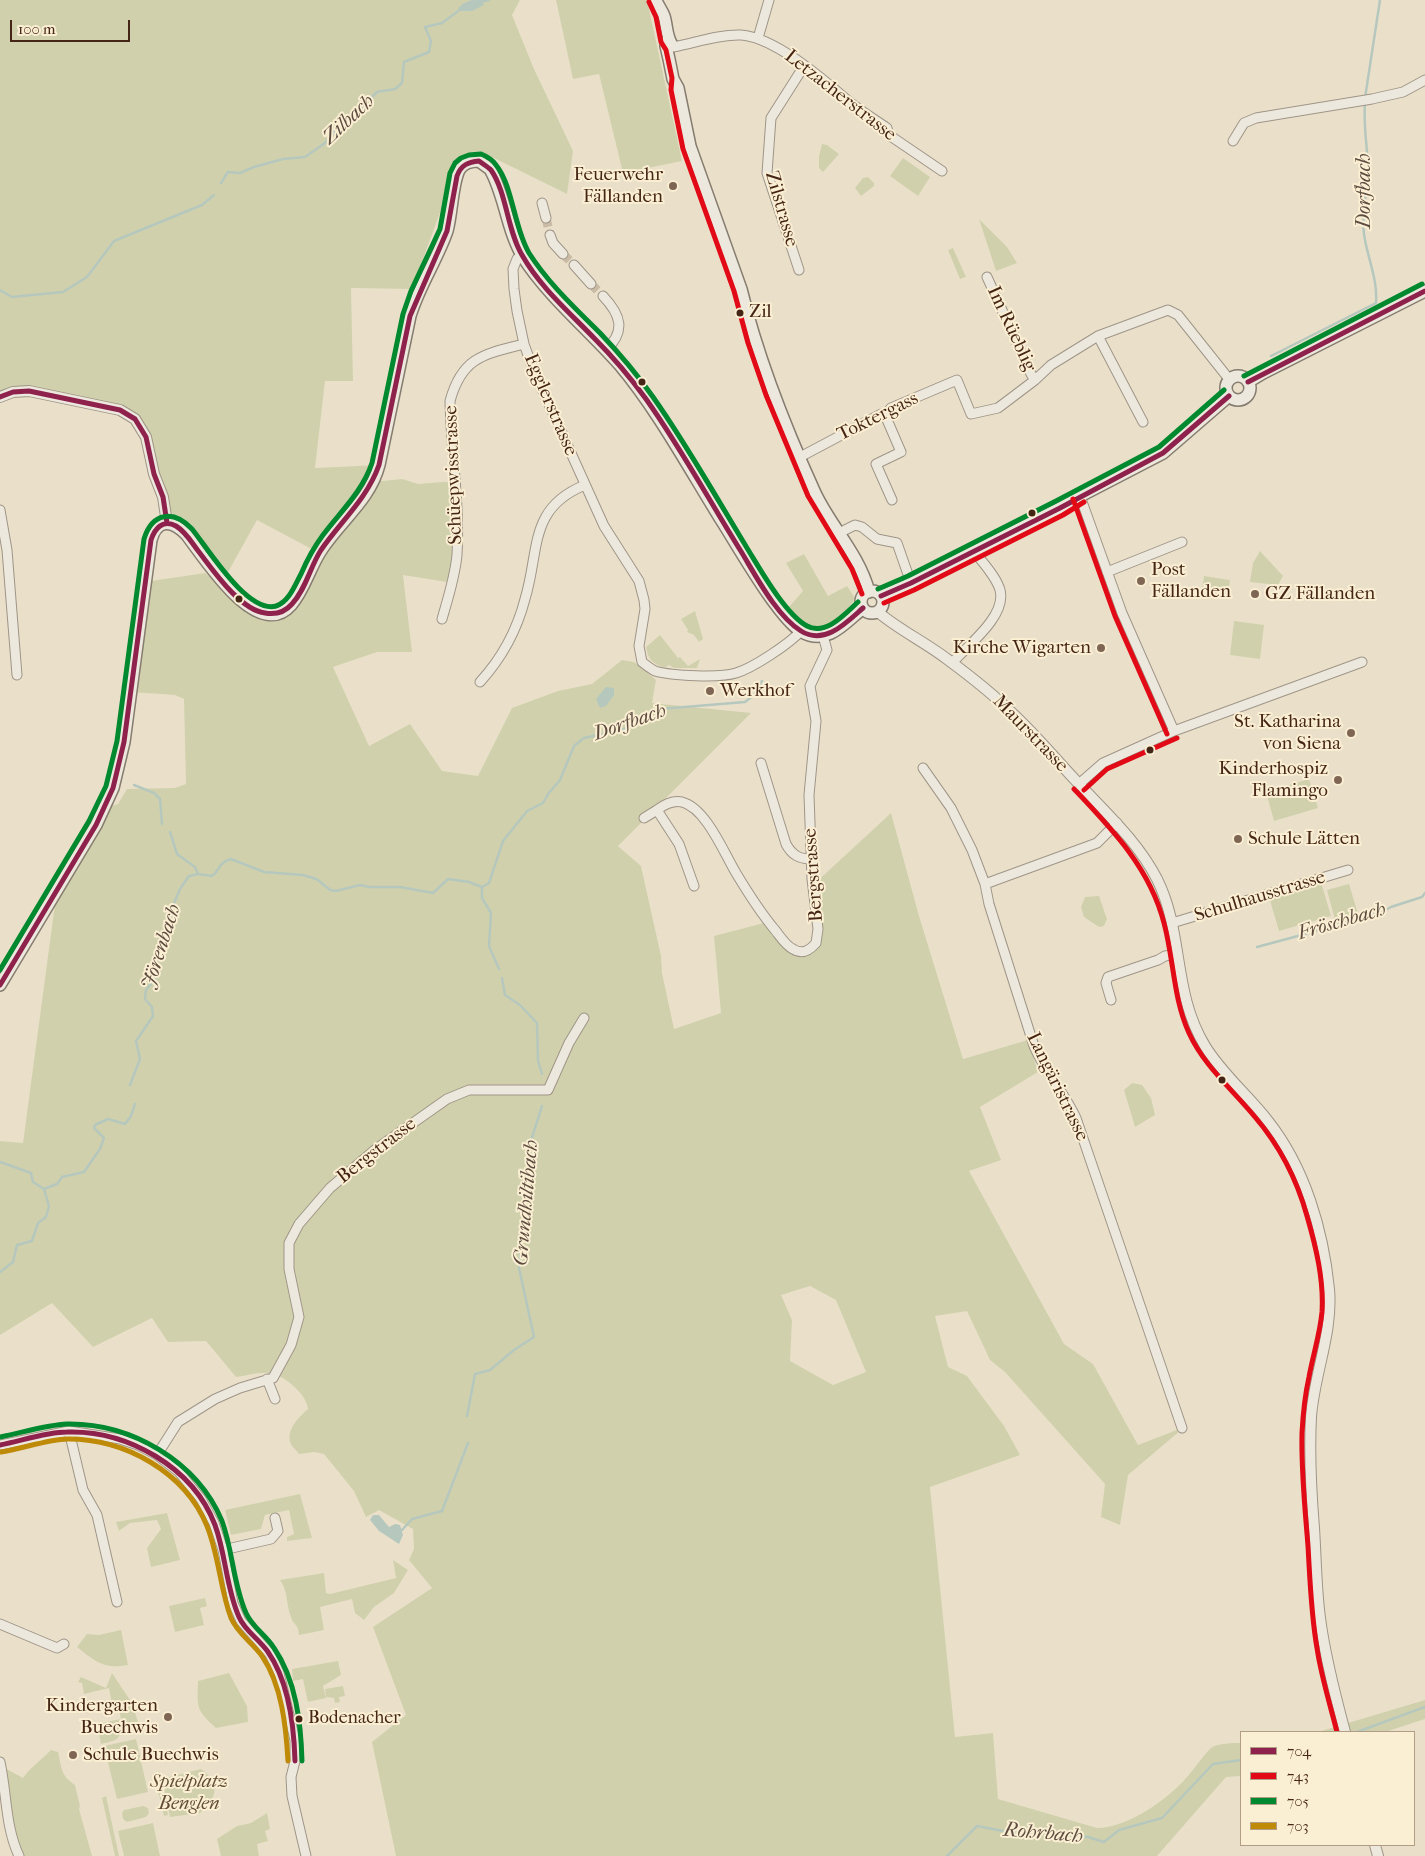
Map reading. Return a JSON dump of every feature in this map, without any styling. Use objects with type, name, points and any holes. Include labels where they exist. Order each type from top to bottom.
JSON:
[{"type":"main road","points":[[656,0],[663,14],[680,78],[678,88],[685,126],[696,163],[741,289],[746,312],[768,379],[816,495],[862,569],[869,592]]},
{"type":"main road","points":[[663,14],[665,0]]},
{"type":"main road","points":[[0,985],[96,825],[113,788],[124,742],[151,540],[158,527],[167,523],[177,526],[186,534],[232,592],[254,611],[270,616],[286,610],[297,597],[323,547],[358,506],[375,479],[410,316],[417,296],[447,231],[458,174],[466,164],[474,161],[479,162],[490,169],[521,255],[532,271],[619,364],[648,402],[775,603],[790,622],[801,632],[823,636],[834,632],[863,608]]},
{"type":"main road","points":[[1248,382],[1425,291]]},
{"type":"main road","points":[[1233,376],[1242,376],[1248,382],[1250,391],[1244,398],[1237,400],[1229,396],[1226,385],[1233,376]]},
{"type":"main road","points":[[881,596],[911,584],[1060,508],[1168,449],[1193,425],[1229,396]]},
{"type":"main road","points":[[869,592],[876,592],[881,596],[883,603],[878,612],[870,613],[863,608],[862,600],[864,595],[869,592]]},
{"type":"street","points":[[758,38],[770,0]]},
{"type":"street","name":"Letzacherstrasse","points":[[671,43],[738,35],[758,38],[773,45],[836,89],[887,128],[889,136],[942,171]]},
{"type":"street","name":"Zilstrasse","points":[[799,270],[767,173],[771,118],[804,66]]},
{"type":"street","points":[[1233,142],[1244,123],[1256,118],[1372,99],[1403,92],[1425,80]]},
{"type":"street","points":[[542,202],[546,218]]},
{"type":"street","points":[[550,235],[553,243],[563,254]]},
{"type":"street","name":"Egglerstrasse","points":[[521,255],[513,268],[517,312],[524,344],[533,369],[604,526],[634,571],[642,590],[645,609],[639,646],[642,662],[654,670],[704,675],[735,673],[746,669],[794,639],[801,632]]},
{"type":"street","points":[[574,265],[591,284]]},
{"type":"street","name":"Im Rüeblig","points":[[987,277],[1035,380]]},
{"type":"street","points":[[603,296],[614,307],[619,325],[617,338],[606,350]]},
{"type":"street","points":[[1035,380],[1051,365],[1098,336],[1168,310],[1178,315],[1229,379]]},
{"type":"street","points":[[1098,336],[1143,422]]},
{"type":"street","name":"Schüepwisstrasse","points":[[442,619],[457,556],[457,514],[450,401],[454,386],[465,369],[480,357],[491,352],[524,344]]},
{"type":"street","name":"Toktergass","points":[[800,457],[881,414],[885,415],[892,408],[957,380],[971,414],[998,408],[1035,380]]},
{"type":"street","points":[[0,397],[13,392],[29,391],[120,410],[130,415],[138,423],[146,436],[154,474],[163,497],[167,523]]},
{"type":"street","points":[[885,415],[901,452],[876,464],[892,500]]},
{"type":"street","points":[[480,682],[498,659],[517,622],[526,599],[542,523],[549,512],[565,495],[585,485]]},
{"type":"street","points":[[1080,496],[1122,613],[1174,731]]},
{"type":"street","points":[[0,510],[7,550],[17,675]]},
{"type":"street","points":[[839,532],[855,525],[862,527],[878,539],[897,543],[911,584]]},
{"type":"street","points":[[1108,572],[1182,542]]},
{"type":"street","points":[[952,663],[987,627],[1000,602],[1001,594],[996,582],[974,551]]},
{"type":"street","name":"Maurstrasse","points":[[878,612],[952,663],[1013,713],[1117,824],[1148,862],[1160,886],[1172,923],[1185,1001],[1196,1031],[1213,1058],[1263,1115],[1281,1140],[1304,1184],[1318,1227],[1326,1268],[1330,1304],[1328,1327],[1314,1391],[1310,1434],[1312,1508],[1319,1616],[1329,1669],[1345,1731]]},
{"type":"street","name":"Bergstrasse","points":[[657,810],[670,802],[681,802],[693,808],[708,824],[736,874],[768,922],[788,946],[799,952],[812,948],[818,937],[811,859],[810,795],[816,721],[810,686],[827,650],[823,636]]},
{"type":"street","points":[[1079,784],[1103,763],[1174,731],[1362,662]]},
{"type":"street","points":[[762,763],[790,852],[798,857],[811,859]]},
{"type":"street","name":"Langäristrasse","points":[[923,768],[951,808],[962,828],[985,884],[1034,1046],[1044,1067],[1069,1102],[1076,1118],[1182,1428]]},
{"type":"street","points":[[644,818],[657,810],[679,844],[694,886]]},
{"type":"street","points":[[985,884],[1097,844],[1117,824]]},
{"type":"street","name":"Schulhausstrasse","points":[[1172,923],[1348,870]]},
{"type":"street","points":[[1111,1000],[1106,984],[1108,978],[1165,956],[1177,954]]},
{"type":"street","name":"Bergstrasse","points":[[270,1378],[291,1346],[299,1317],[289,1269],[289,1243],[299,1224],[330,1188],[376,1149],[447,1099],[469,1090],[548,1090],[569,1043],[584,1018]]},
{"type":"street","points":[[157,1455],[178,1422],[215,1399],[270,1378],[275,1400]]},
{"type":"street","points":[[69,1431],[83,1490],[97,1515],[117,1602]]},
{"type":"street","points":[[0,1445],[69,1431],[120,1439],[138,1445],[157,1455],[179,1472],[201,1499],[214,1523],[223,1550],[233,1604],[241,1621],[270,1654],[279,1673],[295,1740],[295,1761],[291,1777],[292,1796],[306,1856]]},
{"type":"street","points":[[223,1550],[271,1540],[278,1532],[275,1518]]},
{"type":"street","points":[[0,1624],[57,1648],[64,1644]]},
{"type":"street","points":[[0,1762],[8,1825],[19,1856]]},
{"type":"green space","points":[[0,0],[520,0],[512,15],[534,69],[573,151],[567,194],[486,154],[461,155],[412,289],[351,288],[353,381],[325,381],[315,468],[379,465],[375,479],[383,481],[402,479],[418,484],[455,481],[453,583],[403,575],[412,652],[377,652],[333,667],[369,746],[410,724],[442,771],[478,776],[512,708],[558,691],[592,684],[622,660],[634,662],[656,680],[652,703],[751,713],[618,846],[641,866],[661,956],[662,973],[674,1029],[721,1013],[714,936],[768,922],[788,946],[806,951],[816,934],[812,886],[891,813],[919,916],[963,1059],[1028,1040],[1038,1072],[980,1107],[1001,1160],[969,1171],[1064,1344],[1093,1364],[1138,1445],[1182,1428],[1128,1475],[1120,1525],[1101,1517],[1105,1484],[1005,1372],[990,1360],[967,1311],[935,1316],[948,1367],[967,1376],[1004,1426],[1020,1455],[930,1487],[955,1737],[993,1733],[998,1799],[1097,1828],[1121,1823],[1146,1811],[1178,1786],[1214,1746],[1240,1743],[1240,1776],[1226,1777],[1157,1856],[396,1856],[372,1742],[406,1715],[373,1627],[432,1588],[409,1560],[414,1549],[413,1529],[379,1510],[366,1517],[354,1491],[324,1454],[314,1452],[299,1454],[293,1448],[290,1439],[291,1429],[308,1409],[307,1403],[293,1385],[287,1380],[268,1373],[236,1377],[206,1341],[168,1342],[152,1318],[93,1347],[52,1303],[0,1335],[0,1141],[23,1143],[57,889],[104,808],[118,804],[127,789],[175,788],[186,784],[184,699],[175,695],[131,692],[151,581],[205,573],[245,605],[281,613],[319,553],[257,520],[223,581],[186,534],[167,523],[149,454],[135,419],[36,392],[0,397]],"holes":[[[810,1286],[836,1300],[866,1372],[833,1385],[790,1361],[792,1320],[781,1295]]]},
{"type":"green space","points":[[556,0],[647,0],[682,161],[623,173],[599,74],[573,79]]},
{"type":"green space","points":[[822,144],[827,145],[839,154],[823,172],[819,168]]},
{"type":"green space","points":[[903,158],[930,177],[918,196],[890,176]]},
{"type":"green space","points":[[868,177],[874,183],[874,186],[861,196],[855,188],[863,178]]},
{"type":"green space","points":[[979,219],[1007,247],[1017,263],[996,271]]},
{"type":"green space","points":[[953,248],[966,277],[960,279],[948,250]]},
{"type":"green space","points":[[1260,551],[1283,576],[1278,585],[1250,582],[1253,563]]},
{"type":"green space","points":[[804,554],[828,596],[847,586],[855,598],[841,617],[828,626],[821,628],[805,624],[789,607],[803,591],[786,563]]},
{"type":"green space","points":[[1204,576],[1230,580],[1228,595],[1202,591]]},
{"type":"green space","points":[[695,611],[703,639],[699,642],[694,635],[687,632],[688,630],[681,619]]},
{"type":"green space","points":[[1234,621],[1264,625],[1260,659],[1230,655]]},
{"type":"green space","points":[[660,635],[678,658],[680,657],[688,666],[700,659],[697,668],[674,668],[669,665],[664,668],[649,658],[646,647]]},
{"type":"green space","points":[[1309,779],[1318,808],[1274,821],[1266,792]]},
{"type":"green space","points":[[1321,882],[1331,916],[1279,931],[1269,897]]},
{"type":"green space","points":[[1349,884],[1358,914],[1335,920],[1327,890]]},
{"type":"green space","points":[[1099,896],[1107,919],[1104,926],[1099,927],[1084,917],[1081,907],[1085,897]]},
{"type":"green space","points":[[1132,1083],[1142,1085],[1151,1098],[1155,1115],[1135,1127],[1124,1090]]},
{"type":"green space","points":[[300,1494],[312,1538],[287,1541],[287,1537],[294,1534],[289,1510],[265,1515],[261,1529],[231,1535],[225,1510]]},
{"type":"green space","points":[[167,1513],[180,1560],[151,1567],[147,1548],[161,1529],[157,1520],[130,1523],[119,1531],[116,1522]]},
{"type":"green space","points":[[393,1560],[408,1570],[394,1593],[374,1607],[364,1620],[355,1613],[352,1599],[320,1607],[324,1630],[299,1635],[298,1628],[289,1612],[280,1580],[324,1573],[326,1593],[330,1594],[396,1578]]},
{"type":"green space","points":[[205,1598],[207,1606],[200,1608],[204,1625],[175,1632],[169,1606]]},
{"type":"green space","points":[[121,1630],[128,1665],[113,1666],[100,1663],[77,1647],[87,1634],[99,1635]]},
{"type":"green space","points":[[338,1661],[341,1675],[323,1686],[326,1698],[308,1702],[303,1679],[293,1681],[292,1669]]},
{"type":"green space","points":[[112,1673],[132,1703],[138,1722],[122,1724],[117,1739],[101,1744],[97,1724],[121,1719],[118,1703],[112,1704],[109,1688],[84,1694],[82,1683],[78,1682],[81,1677],[106,1688]]},
{"type":"green space","points":[[229,1673],[247,1706],[248,1722],[216,1728],[199,1708],[198,1681]]},
{"type":"green space","points":[[343,1686],[345,1696],[339,1697],[340,1702],[335,1703],[334,1698],[326,1697],[325,1689]]},
{"type":"green space","points":[[1425,1700],[1425,1719],[1388,1731],[1321,1731]]},
{"type":"green space","points":[[136,1739],[148,1792],[117,1799],[104,1746]]},
{"type":"green space","points":[[51,1750],[58,1752],[64,1774],[75,1785],[79,1809],[92,1856],[19,1856],[3,1767],[23,1778]]},
{"type":"green space","name":"Spielplatz Benglen","points":[[201,1769],[207,1774],[214,1785],[215,1789],[211,1801],[200,1813],[170,1817],[163,1784],[165,1778]]},
{"type":"green space","points":[[160,1772],[168,1815],[164,1816],[154,1773]]},
{"type":"green space","points":[[106,1796],[119,1856],[115,1856],[102,1798]]},
{"type":"green space","points":[[143,1806],[148,1808],[149,1813],[146,1817],[127,1822],[123,1819],[122,1813],[124,1810]]},
{"type":"green space","points":[[267,1813],[270,1829],[265,1831],[268,1841],[257,1844],[259,1856],[221,1856],[217,1839],[237,1826],[251,1823]]},
{"type":"green space","points":[[153,1823],[160,1856],[124,1856],[118,1831]]},
{"type":"shaded area","points":[[472,0],[482,0],[484,5],[472,11],[460,11],[458,8]]},
{"type":"shaded area","points":[[606,687],[614,688],[614,695],[606,706],[600,708],[596,699]]},
{"type":"shaded area","points":[[373,1515],[379,1515],[389,1527],[395,1524],[400,1525],[403,1535],[399,1544],[379,1531],[370,1520]]},
{"type":"waterway","name":"Zilbach","points":[[480,2],[489,0]]},
{"type":"waterway","name":"Dorfbach","points":[[1365,98],[1380,0]]},
{"type":"waterway","name":"Zilbach","points":[[221,183],[228,172],[240,173],[283,159],[305,157],[325,143],[335,131],[345,127],[377,92],[395,89],[402,83],[404,62],[429,52],[431,41],[425,27],[442,23],[461,9]]},
{"type":"waterway","name":"Dorfbach","points":[[1271,356],[1376,303],[1374,277],[1365,243],[1363,226],[1368,172],[1365,103]]},
{"type":"waterway","name":"Zilbach","points":[[0,290],[12,297],[63,292],[87,277],[114,241],[202,205],[214,195]]},
{"type":"waterway","name":"Dorfbach","points":[[482,887],[489,883],[503,841],[527,811],[543,803],[560,780],[574,746],[584,738],[628,728],[646,713],[660,709],[745,702],[754,695],[762,681]]},
{"type":"waterway","points":[[134,785],[154,793],[160,799],[162,824]]},
{"type":"waterway","points":[[170,832],[177,854],[195,867],[198,874]]},
{"type":"waterway","name":"Jörenbach","points":[[130,1085],[140,1059],[136,1041],[153,1016],[152,1007],[145,999],[146,990],[155,979],[156,966],[173,919],[172,908],[180,889],[189,876],[198,874],[212,876],[223,862],[231,859],[264,872],[303,875],[313,878],[330,890],[336,891],[360,885],[369,887],[400,887],[433,893],[448,879],[469,882],[482,887]]},
{"type":"waterway","name":"Grundhiltibach","points":[[482,887],[482,898],[491,913],[489,946],[499,969]]},
{"type":"waterway","name":"Fröschbach","points":[[1257,947],[1309,933],[1363,915],[1380,913],[1391,907],[1422,897],[1425,893]]},
{"type":"waterway","name":"Grundhiltibach","points":[[502,978],[505,995],[520,1005],[537,1023],[538,1061],[542,1074]]},
{"type":"waterway","name":"Jörenbach","points":[[0,1272],[13,1262],[17,1245],[32,1241],[38,1223],[46,1217],[49,1206],[44,1189],[57,1184],[62,1177],[84,1172],[100,1149],[104,1138],[94,1128],[95,1125],[108,1119],[125,1124],[131,1116],[135,1104]]},
{"type":"waterway","name":"Grundhiltibach","points":[[467,1416],[475,1374],[490,1370],[514,1350],[534,1337],[519,1268],[528,1184],[530,1144],[542,1106]]},
{"type":"waterway","points":[[0,1162],[31,1173],[33,1182],[44,1189]]},
{"type":"waterway","name":"Grundhiltibach","points":[[402,1530],[412,1519],[442,1511],[468,1443]]},
{"type":"waterway","name":"Rohrbach","points":[[1360,1731],[1425,1707]]},
{"type":"waterway","name":"Rohrbach","points":[[947,1856],[977,1826],[1008,1832],[1050,1833],[1088,1837],[1104,1842],[1119,1830],[1162,1818],[1213,1764],[1240,1760]]},
{"type":"tunnel","points":[[546,218],[550,235]]},
{"type":"tunnel","points":[[563,254],[574,265]]},
{"type":"tunnel","points":[[591,284],[603,296]]},
{"type":"transit line","name":"743","points":[[649,2],[656,17],[661,42],[666,50],[672,78],[671,90],[683,149],[734,291],[748,343],[766,395],[808,496],[852,569],[862,594]]},
{"type":"transit line","name":"705","points":[[0,970],[89,821],[106,786],[117,741],[144,539],[148,530],[158,519],[164,517],[178,518],[192,529],[229,577],[253,600],[265,606],[276,606],[285,601],[317,544],[351,501],[363,483],[372,463],[403,314],[411,291],[440,229],[450,173],[455,163],[461,158],[481,154],[495,163],[502,174],[510,195],[524,243],[536,264],[553,285],[614,348],[647,388],[690,452],[766,579],[790,612],[807,626],[821,628],[841,618],[858,602]]},
{"type":"transit line","name":"704","points":[[0,985],[96,825],[113,788],[124,742],[151,540],[157,528],[163,524],[171,524],[180,528],[228,588],[246,605],[256,610],[273,614],[286,609],[292,604],[301,592],[321,550],[368,489],[379,465],[410,316],[447,231],[457,176],[468,163],[479,161],[491,170],[500,189],[517,245],[529,267],[555,299],[615,360],[646,399],[761,585],[784,616],[801,631],[819,636],[827,634],[843,625],[863,608]]},
{"type":"transit line","name":"705","points":[[1244,376],[1422,284]]},
{"type":"transit line","name":"704","points":[[1248,382],[1425,291]]},
{"type":"transit line","name":"705","points":[[878,589],[908,576],[1159,447],[1224,390]]},
{"type":"transit line","name":"704","points":[[0,397],[13,392],[29,391],[120,410],[135,419],[146,437],[154,474],[163,497],[167,523]]},
{"type":"transit line","name":"704","points":[[881,596],[911,583],[1060,508],[1163,453],[1229,396]]},
{"type":"transit line","name":"743","points":[[1073,499],[1115,616],[1167,734]]},
{"type":"transit line","name":"743","points":[[884,603],[914,590],[1063,515],[1084,502]]},
{"type":"transit line","name":"743","points":[[1084,790],[1107,769],[1177,738]]},
{"type":"transit line","name":"743","points":[[1074,789],[1128,850],[1149,884],[1158,903],[1164,923],[1177,993],[1189,1033],[1210,1067],[1272,1139],[1298,1189],[1310,1228],[1321,1276],[1322,1312],[1304,1405],[1302,1433],[1303,1475],[1315,1635],[1321,1669],[1337,1731]]},
{"type":"transit line","name":"705","points":[[0,1437],[42,1427],[67,1424],[91,1425],[115,1430],[138,1438],[159,1450],[179,1464],[196,1480],[211,1500],[222,1521],[229,1544],[238,1591],[246,1613],[252,1623],[274,1648],[288,1674],[299,1717],[302,1761]]},
{"type":"transit line","name":"704","points":[[0,1445],[59,1432],[90,1433],[134,1445],[155,1456],[191,1486],[205,1504],[215,1525],[222,1548],[231,1595],[239,1617],[245,1627],[268,1652],[286,1690],[292,1719],[295,1761]]},
{"type":"transit line","name":"703","points":[[1,1452],[60,1439],[111,1445],[151,1462],[184,1490],[197,1507],[207,1526],[231,1618],[237,1629],[262,1656],[274,1680],[282,1707],[288,1761]]},
{"type":"place","name":"Feuerwehr Fällanden","points":[[673,186]]},
{"type":"place","name":"Zil","points":[[740,313]]},
{"type":"place","name":"Post Fällanden","points":[[1141,581]]},
{"type":"place","name":"GZ Fällanden","points":[[1255,594]]},
{"type":"place","name":"Kirche Wigarten","points":[[1101,648]]},
{"type":"place","name":"Werkhof","points":[[710,691]]},
{"type":"place","name":"St. Katharina von Siena","points":[[1351,733]]},
{"type":"place","name":"Kinderhospiz Flamingo","points":[[1338,780]]},
{"type":"place","name":"Schule Lätten","points":[[1238,839]]},
{"type":"place","name":"Kindergarten Buechwis","points":[[168,1717]]},
{"type":"place","name":"Bodenacher","points":[[299,1719]]},
{"type":"place","name":"Schule Buechwis","points":[[73,1755]]}]
